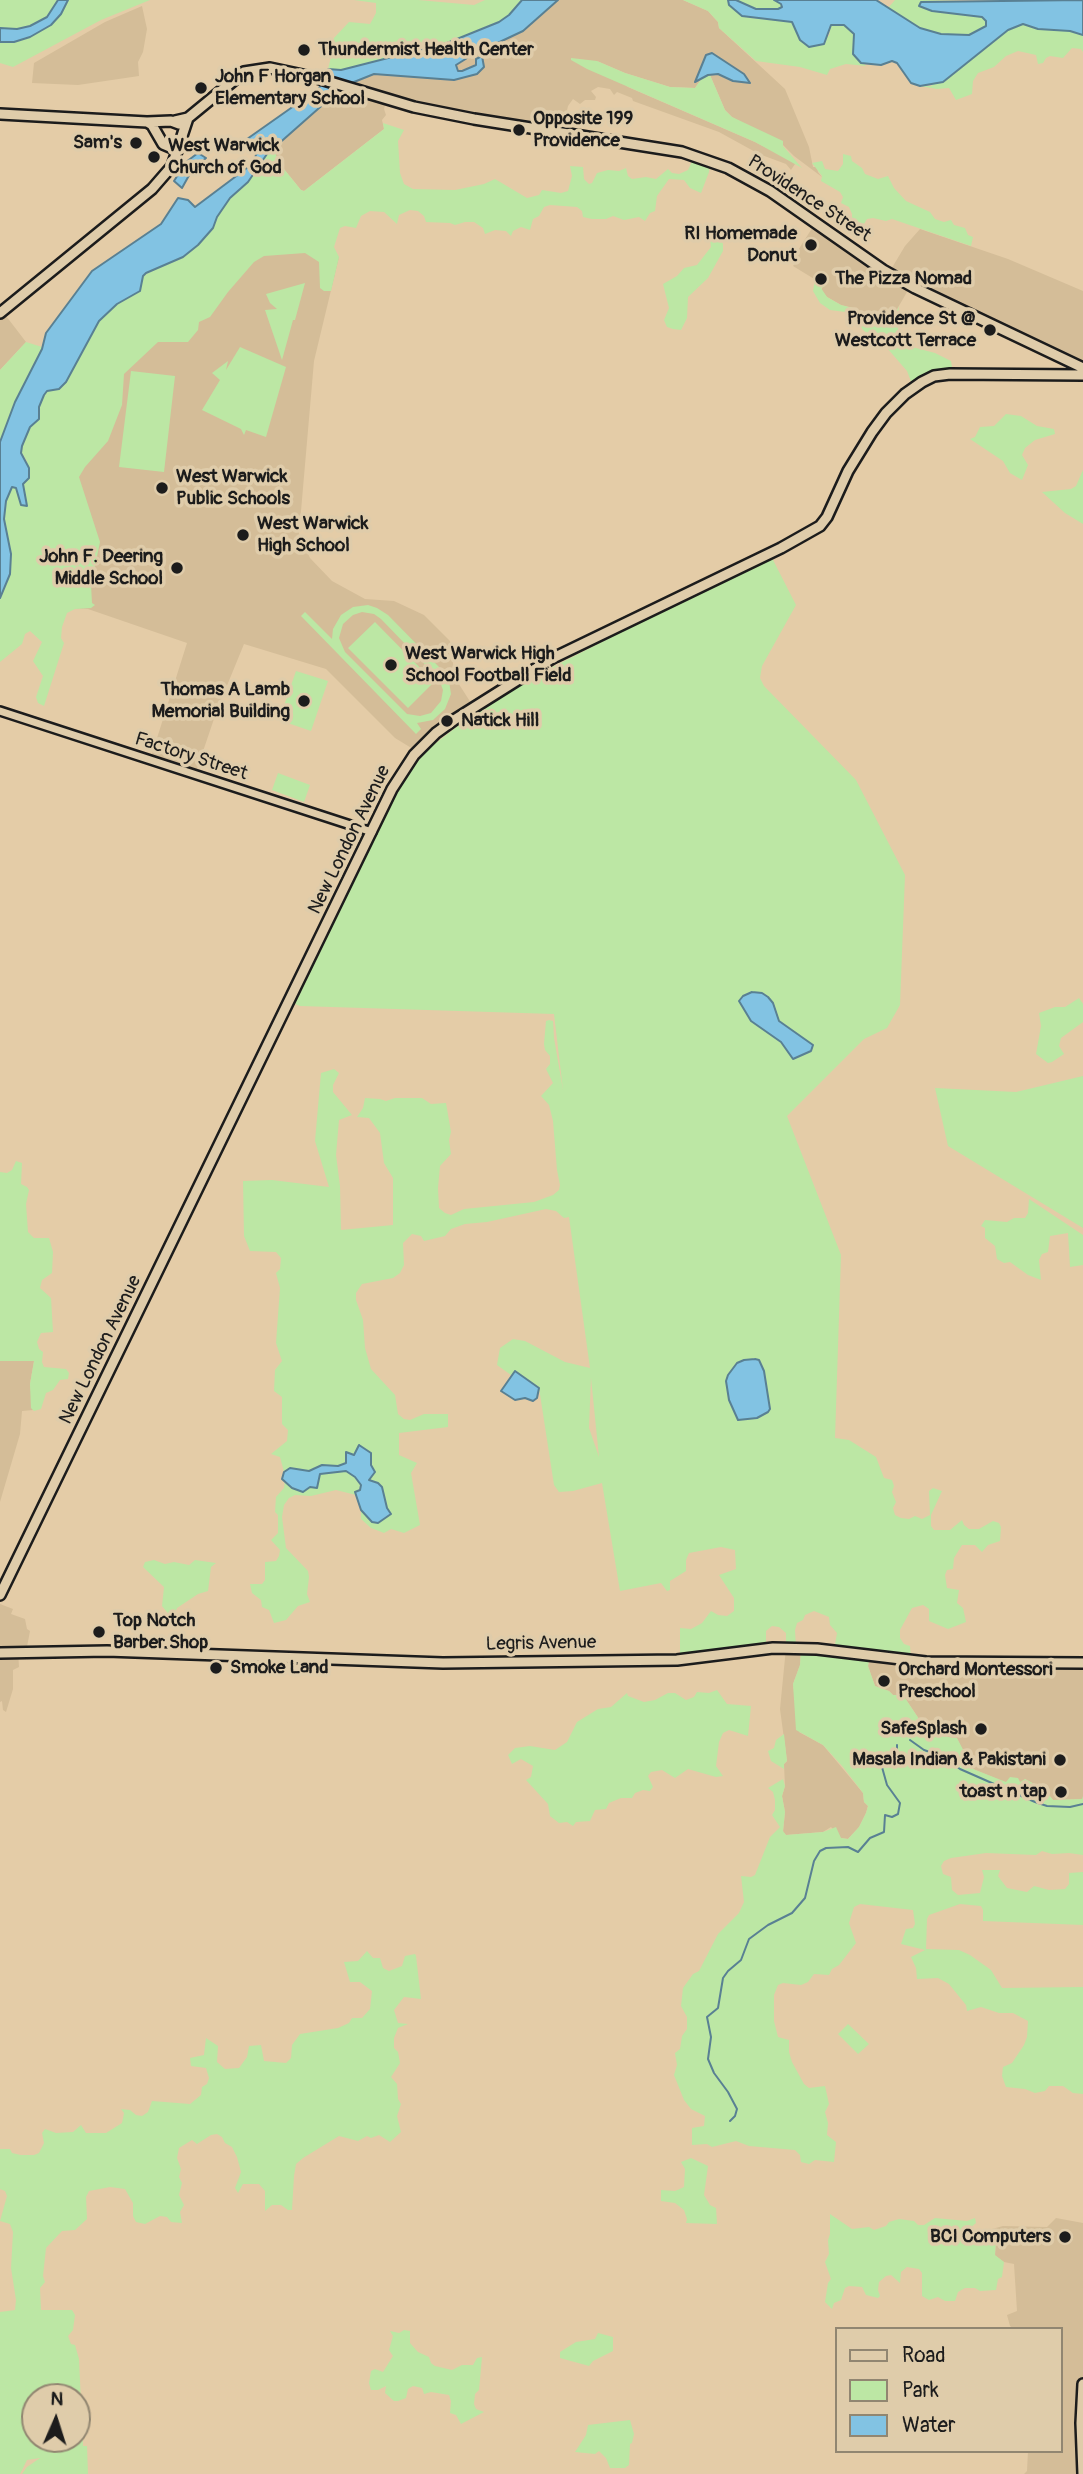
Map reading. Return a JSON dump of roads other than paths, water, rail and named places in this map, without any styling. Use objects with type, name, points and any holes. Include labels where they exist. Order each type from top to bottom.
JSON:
[{"type":"main road","name":"Providence Street","points":[[188,118],[230,81],[246,71],[264,67],[291,71],[414,107],[474,119],[651,145],[710,161],[770,191],[883,270],[1083,368]]},
{"type":"main road","points":[[0,114],[146,122],[188,118],[172,166],[140,201],[0,313]]},
{"type":"main road","points":[[146,122],[152,125],[160,141],[166,146],[174,146],[182,137],[181,125],[171,121],[160,125],[157,133]]},
{"type":"main road","points":[[166,146],[169,163],[166,173]]},
{"type":"main road","name":"New London Avenue","points":[[0,1595],[392,789],[410,760],[425,743],[454,720],[551,659],[781,548],[820,526],[869,437],[886,413],[916,386],[942,374],[1083,375]]},
{"type":"main road","name":"Legris Avenue","points":[[0,1653],[107,1651],[455,1662],[677,1660],[773,1648],[817,1649],[874,1658],[926,1662],[1082,1663]]},
{"type":"main road","points":[[1083,2384],[1083,2474]]},
{"type":"street","name":"Factory Street","points":[[0,711],[372,832]]},
{"type":"water","points":[[58,0],[68,0],[51,25],[30,37],[14,42],[0,42],[0,28],[17,29],[30,26],[47,17]]},
{"type":"water","points":[[522,0],[558,0],[523,31],[456,65],[458,71],[462,71],[476,65],[476,59],[482,56],[484,67],[477,74],[454,80],[374,74],[344,86],[267,154],[248,182],[230,198],[213,228],[198,245],[183,257],[146,273],[140,291],[117,304],[99,321],[66,382],[59,389],[47,391],[44,395],[39,407],[39,419],[30,427],[22,446],[21,453],[29,468],[29,478],[23,484],[27,506],[21,505],[16,488],[12,487],[6,501],[4,519],[11,554],[10,574],[0,598],[0,442],[15,402],[42,349],[46,333],[92,271],[161,224],[178,198],[188,200],[195,207],[247,168],[254,162],[257,151],[247,139],[318,89],[326,79],[328,69],[341,70],[447,43],[499,22]]},
{"type":"water","points":[[728,0],[736,0],[756,9],[778,9],[782,7],[781,4],[774,0],[876,0],[920,28],[941,34],[969,35],[986,26],[982,17],[932,11],[919,6],[921,2],[1083,0],[1083,35],[1070,31],[1038,29],[1023,24],[1008,30],[943,82],[920,86],[911,83],[897,63],[892,61],[881,65],[861,63],[853,54],[854,34],[844,25],[831,25],[824,44],[809,47],[800,40],[792,22],[742,16],[729,5]]},
{"type":"water","points":[[712,53],[744,74],[750,83],[733,81],[718,74],[708,75],[695,82],[706,55]]},
{"type":"water","points":[[198,153],[206,158],[192,170],[182,188],[174,181],[186,162]]},
{"type":"water","points":[[752,992],[768,997],[779,1021],[813,1045],[811,1051],[793,1059],[781,1042],[751,1021],[739,1001]]},
{"type":"water","points":[[759,1360],[764,1371],[770,1409],[757,1418],[738,1420],[729,1400],[726,1381],[737,1363]]},
{"type":"water","points":[[515,1371],[539,1388],[537,1398],[533,1401],[525,1398],[515,1400],[501,1391]]},
{"type":"water","points":[[359,1445],[371,1453],[371,1465],[375,1472],[369,1480],[382,1487],[391,1514],[378,1523],[372,1522],[361,1510],[355,1492],[360,1490],[361,1485],[346,1471],[320,1474],[317,1488],[310,1487],[303,1492],[292,1488],[282,1479],[284,1472],[290,1468],[309,1471],[322,1465],[338,1466],[346,1463],[346,1452],[354,1455]]},
{"type":"waterway","points":[[910,1740],[960,1769],[1035,1802],[1047,1806],[1070,1807],[1083,1804]]},
{"type":"waterway","points":[[730,2121],[737,2109],[708,2059],[711,2037],[707,2017],[718,2008],[723,1978],[741,1960],[749,1939],[768,1925],[792,1913],[805,1898],[814,1861],[820,1851],[826,1848],[848,1847],[858,1852],[870,1838],[884,1832],[885,1815],[892,1817],[898,1814],[900,1803],[887,1785],[880,1760],[897,1750],[897,1745]]},
{"type":"place","name":"Thundermist Health Center","points":[[304,50]]},
{"type":"place","name":"John F Horgan Elementary School","points":[[201,88]]},
{"type":"place","name":"Opposite 199 Providence","points":[[519,130]]},
{"type":"place","name":"Sam's","points":[[136,143]]},
{"type":"place","name":"West Warwick Church of God","points":[[154,157]]},
{"type":"place","name":"RI Homemade Donut","points":[[811,245]]},
{"type":"place","name":"The Pizza Nomad","points":[[821,279]]},
{"type":"place","name":"Providence St @ Westcott Terrace","points":[[990,330]]},
{"type":"place","name":"West Warwick Public Schools","points":[[162,488]]},
{"type":"place","name":"West Warwick High School","points":[[243,535]]},
{"type":"place","name":"John F. Deering Middle School","points":[[177,568]]},
{"type":"place","name":"West Warwick High School Football Field","points":[[391,665]]},
{"type":"place","name":"Thomas A Lamb Memorial Building","points":[[304,701]]},
{"type":"place","name":"Natick Hill","points":[[447,721]]},
{"type":"place","name":"Top Notch Barber Shop","points":[[99,1632]]},
{"type":"place","name":"Smoke Land","points":[[216,1668]]},
{"type":"place","name":"Orchard Montessori Preschool","points":[[884,1681]]},
{"type":"place","name":"SafeSplash","points":[[981,1729]]},
{"type":"place","name":"Masala Indian & Pakistani","points":[[1060,1760]]},
{"type":"place","name":"toast n tap","points":[[1061,1792]]},
{"type":"place","name":"BCI Computers","points":[[1065,2237]]}]
